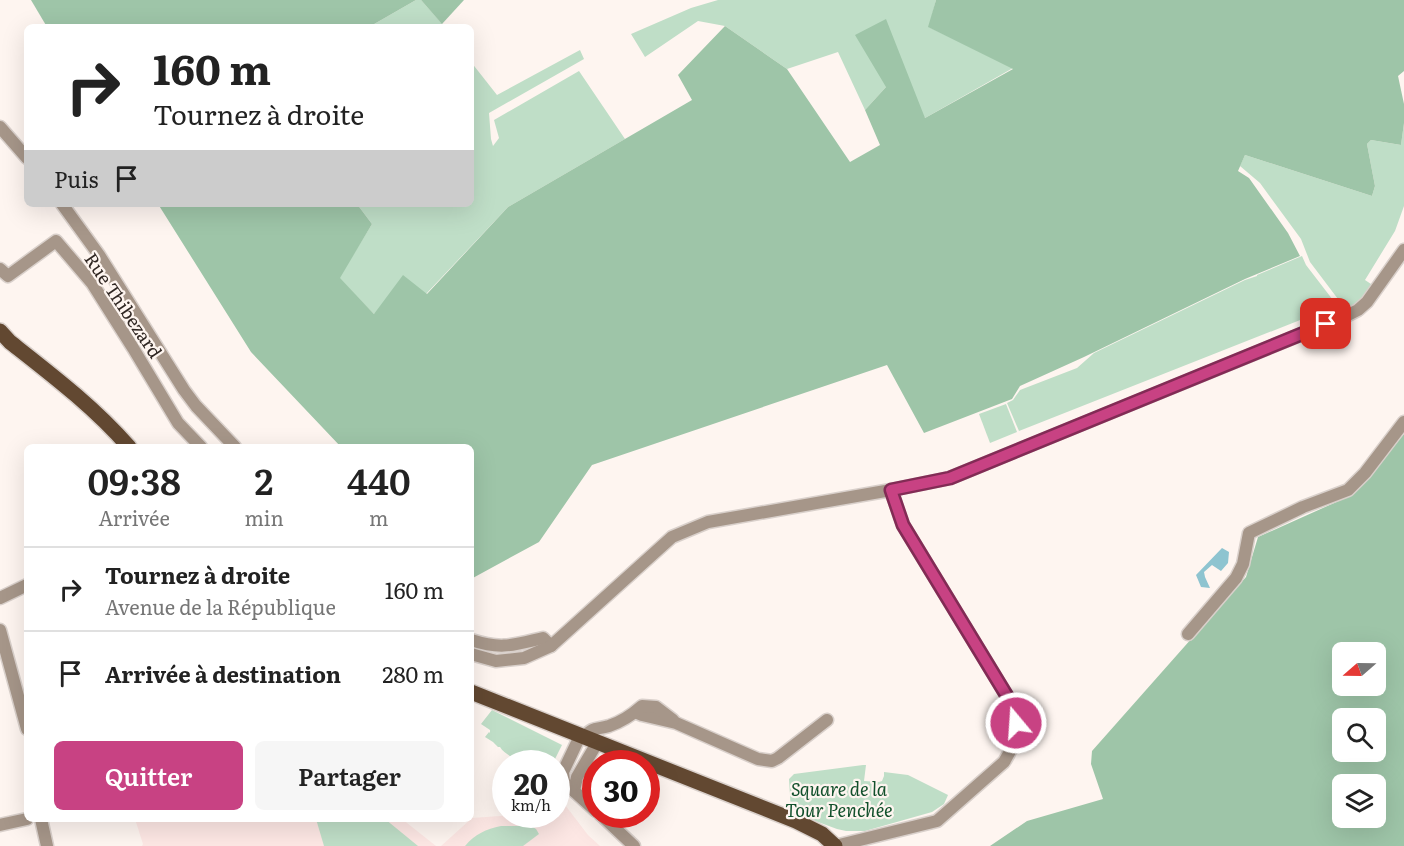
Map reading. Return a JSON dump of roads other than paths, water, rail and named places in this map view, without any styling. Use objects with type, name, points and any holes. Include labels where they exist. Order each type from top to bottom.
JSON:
[{"type":"main road","points":[[5,337],[85,402],[126,444]]},
{"type":"main road","points":[[474,693],[796,821],[822,834],[835,846]]},
{"type":"street","points":[[0,127],[24,156]]},
{"type":"street","points":[[64,207],[99,255],[184,390],[232,444]]},
{"type":"street","name":"Rue Thibezard","points":[[0,269],[8,276],[56,241],[92,283],[178,423],[198,444]]},
{"type":"street","points":[[474,655],[496,661],[524,658],[551,646],[672,537],[708,522],[950,478],[1346,316],[1367,302],[1404,250]]},
{"type":"street","points":[[1188,634],[1236,578],[1243,564],[1250,532],[1303,507],[1348,490],[1365,473],[1404,422]]},
{"type":"street","points":[[835,846],[937,821],[1004,762],[1010,753],[1016,734],[1015,712],[903,525],[891,490]]},
{"type":"street","points":[[0,598],[24,586]]},
{"type":"street","points":[[0,630],[24,718]]},
{"type":"street","points":[[474,641],[503,647],[543,638],[551,646]]},
{"type":"street","points":[[582,798],[564,782],[563,771],[591,740],[642,706],[656,707],[676,723],[758,759],[772,761],[778,759],[827,720]]},
{"type":"street","points":[[574,791],[591,740],[591,730],[610,726]]},
{"type":"street","points":[[0,825],[24,820]]},
{"type":"street","points":[[42,822],[47,846]]},
{"type":"street","points":[[615,828],[634,846]]},
{"type":"water","points":[[1222,548],[1229,552],[1228,563],[1221,571],[1212,565],[1204,572],[1210,588],[1201,587],[1196,575]]},
{"type":"park label","name":"Square de la Tour Penchée","points":[[839,798]]}]
